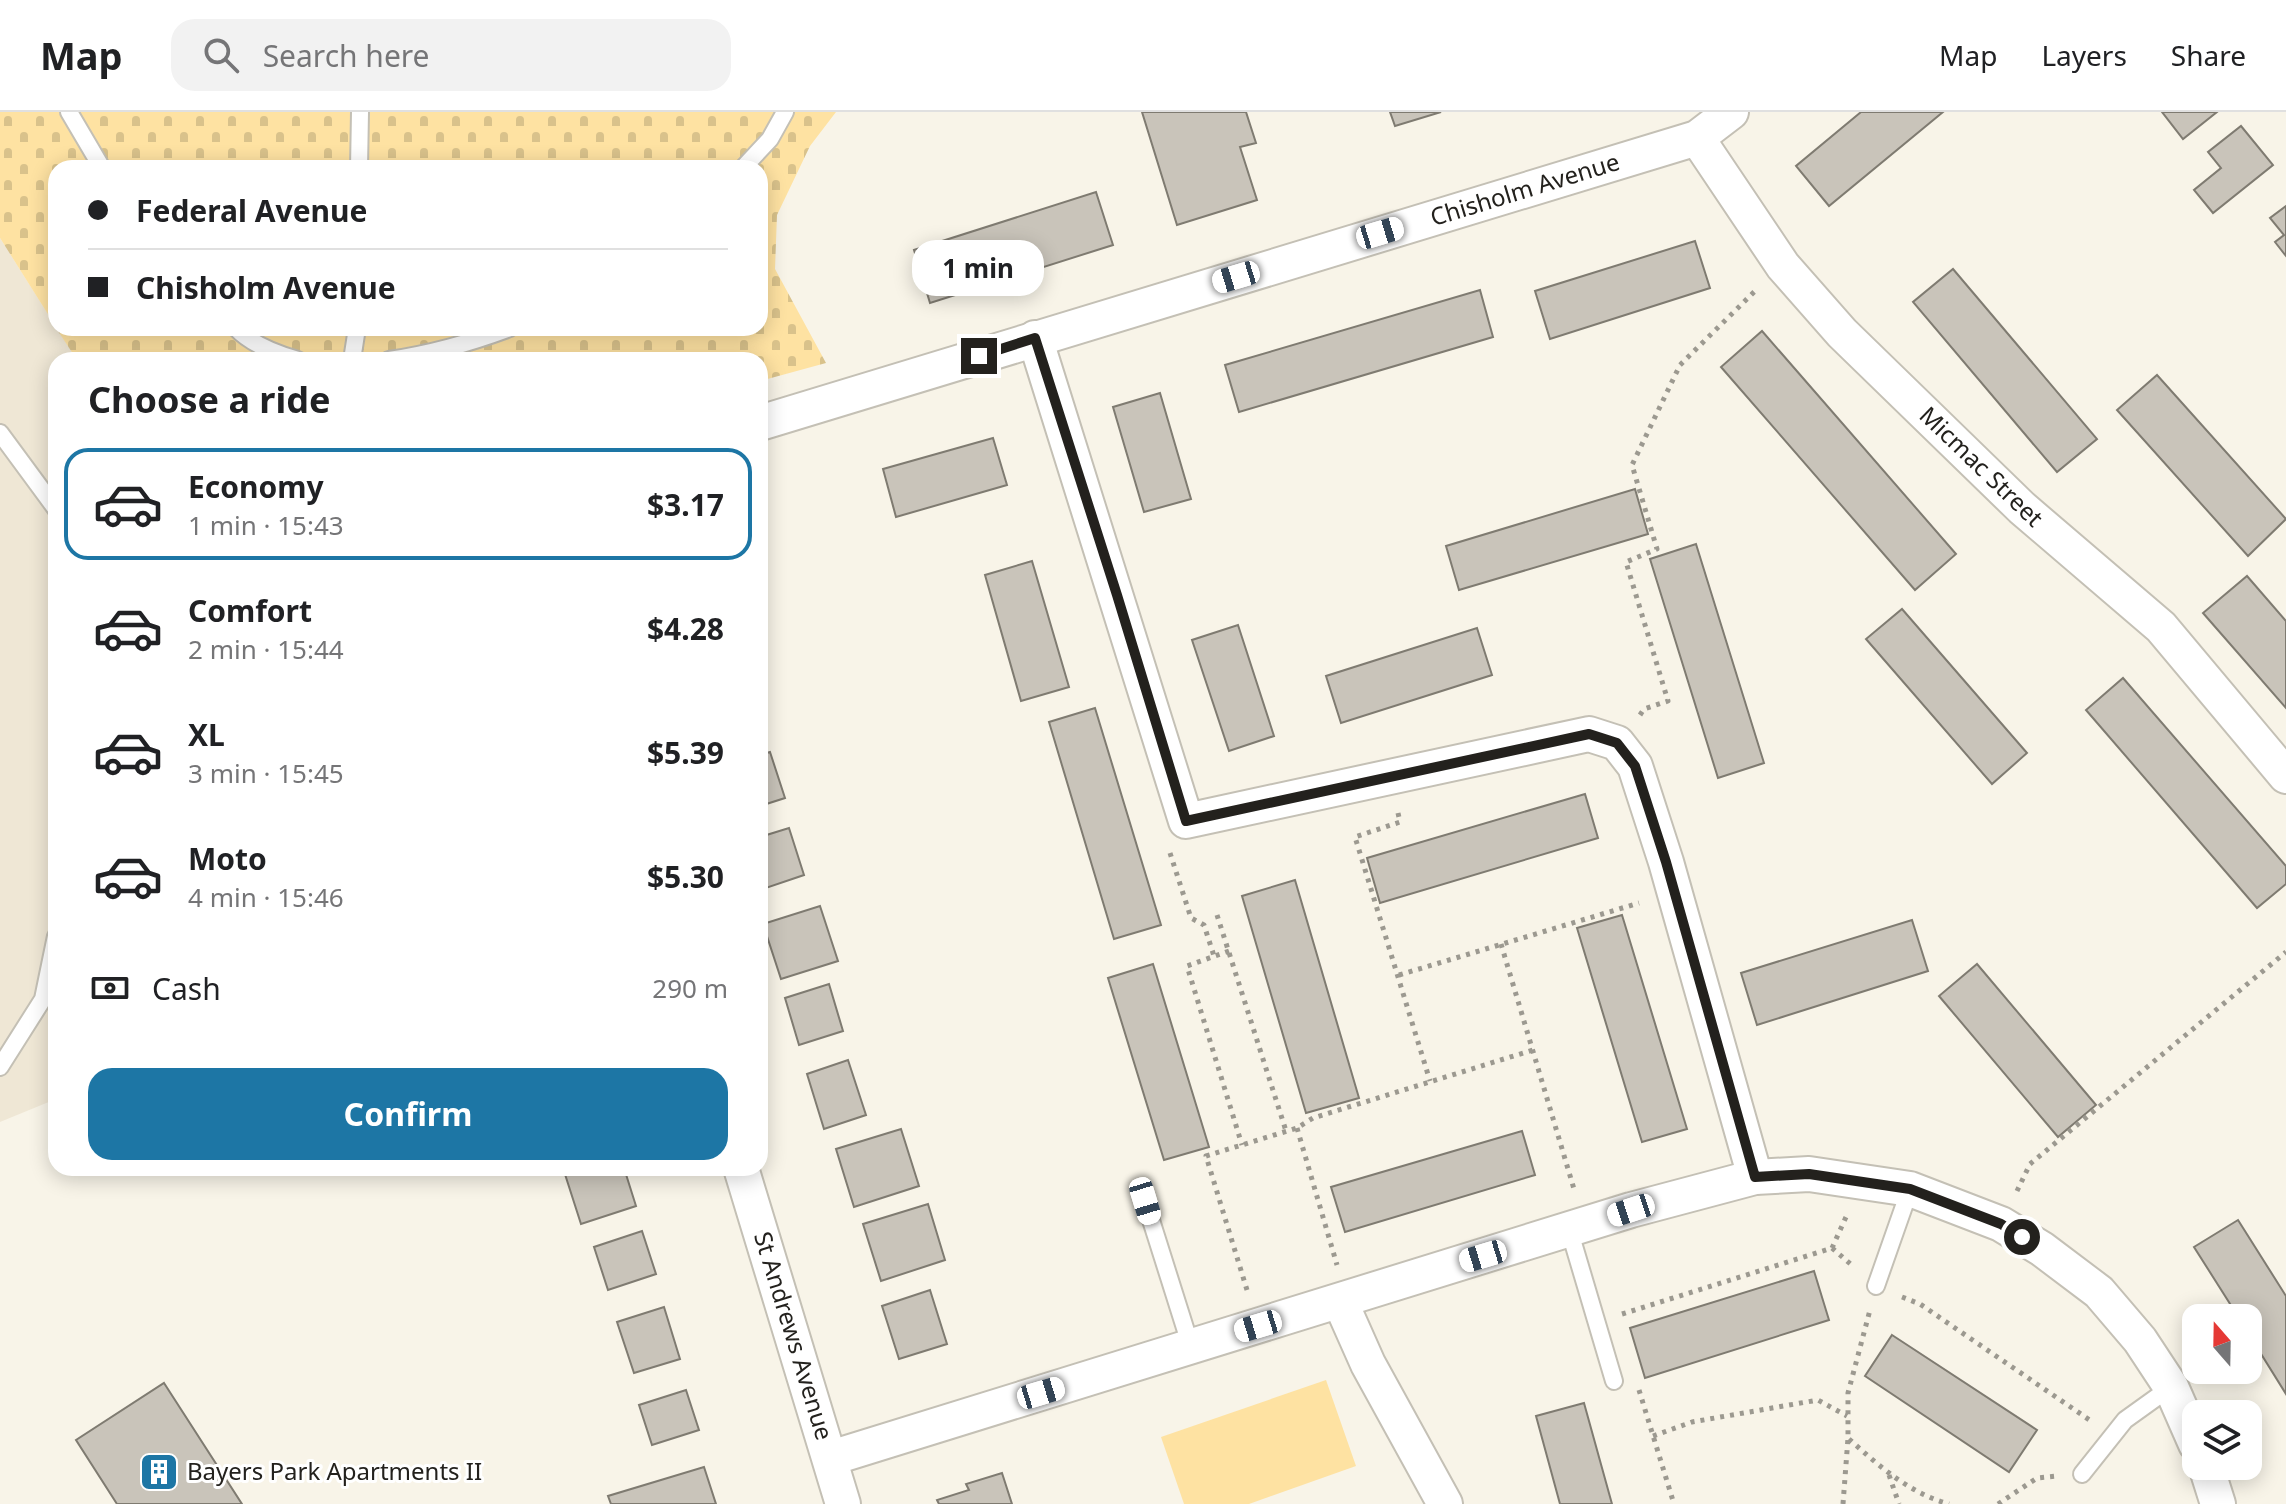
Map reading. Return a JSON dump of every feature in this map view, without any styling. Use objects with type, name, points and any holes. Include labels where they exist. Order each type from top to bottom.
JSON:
[{"type":"street","name":"Chisholm Avenue","points":[[768,421],[1697,138],[1731,112]]},
{"type":"street","name":"Micmac Street","points":[[1697,138],[1783,266],[1842,333],[2010,497],[2161,627],[2286,776]]},
{"type":"street","points":[[1035,338],[1186,821],[1589,734],[1617,743],[1635,766],[1675,892],[1755,1177]]},
{"type":"street","points":[[831,1458],[1631,1210],[1755,1177],[1809,1174],[1910,1189],[2001,1224],[2042,1249],[2099,1292],[2140,1340],[2171,1387],[2182,1412]]},
{"type":"street","name":"St Andrews Avenue","points":[[743,1176],[843,1504]]},
{"type":"street","points":[[1340,1301],[1368,1364],[1445,1504]]},
{"type":"street","points":[[2210,1480],[2218,1504]]},
{"type":"lane","points":[[69,112],[97,160]]},
{"type":"lane","points":[[359,160],[360,112]]},
{"type":"lane","points":[[750,160],[770,139],[785,112]]},
{"type":"lane","points":[[246,336],[275,352]]},
{"type":"lane","points":[[432,352],[489,336]]},
{"type":"lane","points":[[0,433],[48,498]]},
{"type":"lane","points":[[0,1067],[43,999],[48,975]]},
{"type":"lane","points":[[1876,1286],[1910,1189]]},
{"type":"lane","points":[[1145,1201],[1191,1347]]},
{"type":"lane","points":[[1577,1227],[1597,1322],[1614,1381]]},
{"type":"lane","points":[[2082,1474],[2125,1420],[2171,1387]]},
{"type":"path","points":[[1617,743],[1644,709],[1668,701],[1626,562],[1657,549],[1632,465],[1680,365],[1783,266]]},
{"type":"path","points":[[1390,777],[1400,822],[1355,837],[1430,1081]]},
{"type":"path","points":[[1186,821],[1169,849],[1191,918],[1204,925],[1214,956]]},
{"type":"path","points":[[1399,975],[1675,892]]},
{"type":"path","points":[[1217,915],[1286,1131]]},
{"type":"path","points":[[1501,944],[1533,1050],[1577,1227]]},
{"type":"path","points":[[1229,951],[1187,966],[1242,1145]]},
{"type":"path","points":[[2001,1224],[2030,1164],[2286,952]]},
{"type":"path","points":[[1258,1326],[1206,1156],[1297,1128],[1313,1118],[1533,1050]]},
{"type":"path","points":[[1297,1128],[1337,1258],[1340,1301]]},
{"type":"path","points":[[1597,1322],[1832,1248],[1846,1217]]},
{"type":"path","points":[[1843,1504],[1848,1393],[1876,1286],[1920,1304],[2112,1435]]},
{"type":"path","points":[[1614,1381],[1638,1387],[1674,1504]]},
{"type":"path","points":[[1653,1436],[1692,1422],[1818,1400],[1848,1417]]},
{"type":"path","points":[[1848,1438],[1889,1475],[1949,1504]]},
{"type":"path","points":[[1998,1504],[2037,1478],[2082,1474]]},
{"type":"path","points":[[1889,1475],[1899,1504]]},
{"type":"shaded area","points":[[0,238],[48,314],[48,336],[62,336],[72,352],[48,352],[48,1102],[0,1122]]},
{"type":"green space","points":[[0,112],[836,112],[810,146],[777,215],[775,269],[826,363],[768,379],[768,352],[72,352],[61,336],[768,336],[768,160],[48,160],[48,314],[0,238]]},
{"type":"green space","points":[[1326,1380],[1356,1466],[1249,1504],[1184,1504],[1161,1437]]},
{"type":"building","points":[[1142,112],[1246,112],[1256,143],[1240,147],[1257,200],[1177,225]]},
{"type":"building","points":[[1390,112],[1441,112],[1395,126]]},
{"type":"building","points":[[1861,112],[1943,112],[1829,206],[1796,166]]},
{"type":"building","points":[[2162,112],[2217,112],[2183,139]]},
{"type":"building","points":[[2241,126],[2273,165],[2213,213],[2194,190],[2221,168],[2208,152]]},
{"type":"building","points":[[1096,192],[1113,245],[930,303],[914,250]]},
{"type":"building","points":[[2286,206],[2286,256],[2275,242],[2284,235],[2270,218]]},
{"type":"building","points":[[1695,241],[1710,288],[1550,339],[1535,291]]},
{"type":"building","points":[[1953,269],[2097,439],[2057,472],[1913,302]]},
{"type":"building","points":[[1480,290],[1493,337],[1239,412],[1225,365]]},
{"type":"building","points":[[1762,331],[1956,554],[1915,590],[1721,367]]},
{"type":"building","points":[[2157,375],[2286,519],[2248,556],[2117,410]]},
{"type":"building","points":[[1160,393],[1191,499],[1144,512],[1113,407]]},
{"type":"building","points":[[993,438],[1007,485],[896,517],[883,469]]},
{"type":"building","points":[[1635,489],[1648,534],[1459,590],[1446,546]]},
{"type":"building","points":[[1696,544],[1764,763],[1718,778],[1650,559]]},
{"type":"building","points":[[1032,561],[1069,687],[1021,701],[985,575]]},
{"type":"building","points":[[2247,576],[2286,621],[2286,708],[2203,613]]},
{"type":"building","points":[[1902,609],[2027,753],[1992,784],[1866,639]]},
{"type":"building","points":[[1238,625],[1274,736],[1229,751],[1192,640]]},
{"type":"building","points":[[1477,628],[1492,675],[1341,723],[1326,676]]},
{"type":"building","points":[[2123,678],[2286,866],[2286,884],[2257,908],[2086,710]]},
{"type":"building","points":[[1095,708],[1161,925],[1114,939],[1049,722]]},
{"type":"building","points":[[768,753],[785,798],[768,803]]},
{"type":"building","points":[[1585,794],[1598,838],[1380,903],[1367,858]]},
{"type":"building","points":[[789,828],[804,875],[768,887],[768,835]]},
{"type":"building","points":[[1295,880],[1359,1098],[1306,1113],[1242,896]]},
{"type":"building","points":[[820,906],[838,961],[781,979],[768,939],[768,922]]},
{"type":"building","points":[[1622,915],[1687,1129],[1642,1142],[1577,928]]},
{"type":"building","points":[[1912,920],[1928,971],[1757,1025],[1741,973]]},
{"type":"building","points":[[1153,964],[1209,1147],[1164,1160],[1108,978]]},
{"type":"building","points":[[1977,964],[2096,1105],[2058,1137],[1939,996]]},
{"type":"building","points":[[829,984],[843,1031],[799,1045],[785,998]]},
{"type":"building","points":[[848,1060],[866,1115],[824,1129],[807,1074]]},
{"type":"building","points":[[901,1129],[919,1186],[854,1207],[836,1149]]},
{"type":"building","points":[[1522,1131],[1535,1175],[1345,1232],[1331,1187]]},
{"type":"building","points":[[566,1176],[627,1176],[636,1206],[581,1224]]},
{"type":"building","points":[[928,1204],[945,1260],[881,1281],[863,1224]]},
{"type":"building","points":[[2238,1220],[2286,1296],[2286,1394],[2262,1355],[2262,1304],[2230,1304],[2194,1247]]},
{"type":"building","points":[[642,1231],[656,1274],[608,1290],[594,1247]]},
{"type":"building","points":[[1814,1271],[1829,1320],[1645,1378],[1630,1328]]},
{"type":"building","points":[[930,1290],[947,1344],[899,1359],[882,1306]]},
{"type":"building","points":[[664,1307],[680,1359],[634,1373],[617,1322]]},
{"type":"building","points":[[1892,1335],[2037,1430],[2009,1472],[1865,1376]]},
{"type":"building","name":"Bayers Park Apartments II","points":[[164,1383],[242,1504],[117,1504],[76,1440]]},
{"type":"building","points":[[686,1390],[699,1430],[652,1445],[639,1405]]},
{"type":"building","points":[[1584,1403],[1612,1504],[1560,1504],[1536,1416]]},
{"type":"building","points":[[704,1467],[716,1504],[611,1504],[608,1496]]},
{"type":"building","points":[[1002,1473],[1012,1504],[939,1504],[937,1500],[969,1490],[966,1484]]},
{"type":"place","name":"Bayers Park Apartments II","points":[[159,1472]]},
{"type":"route","points":[[979,356],[1035,338],[1186,821],[1589,734],[1617,743],[1635,766],[1666,862],[1755,1177],[1809,1174],[1910,1189],[2001,1224],[2022,1237]]}]
